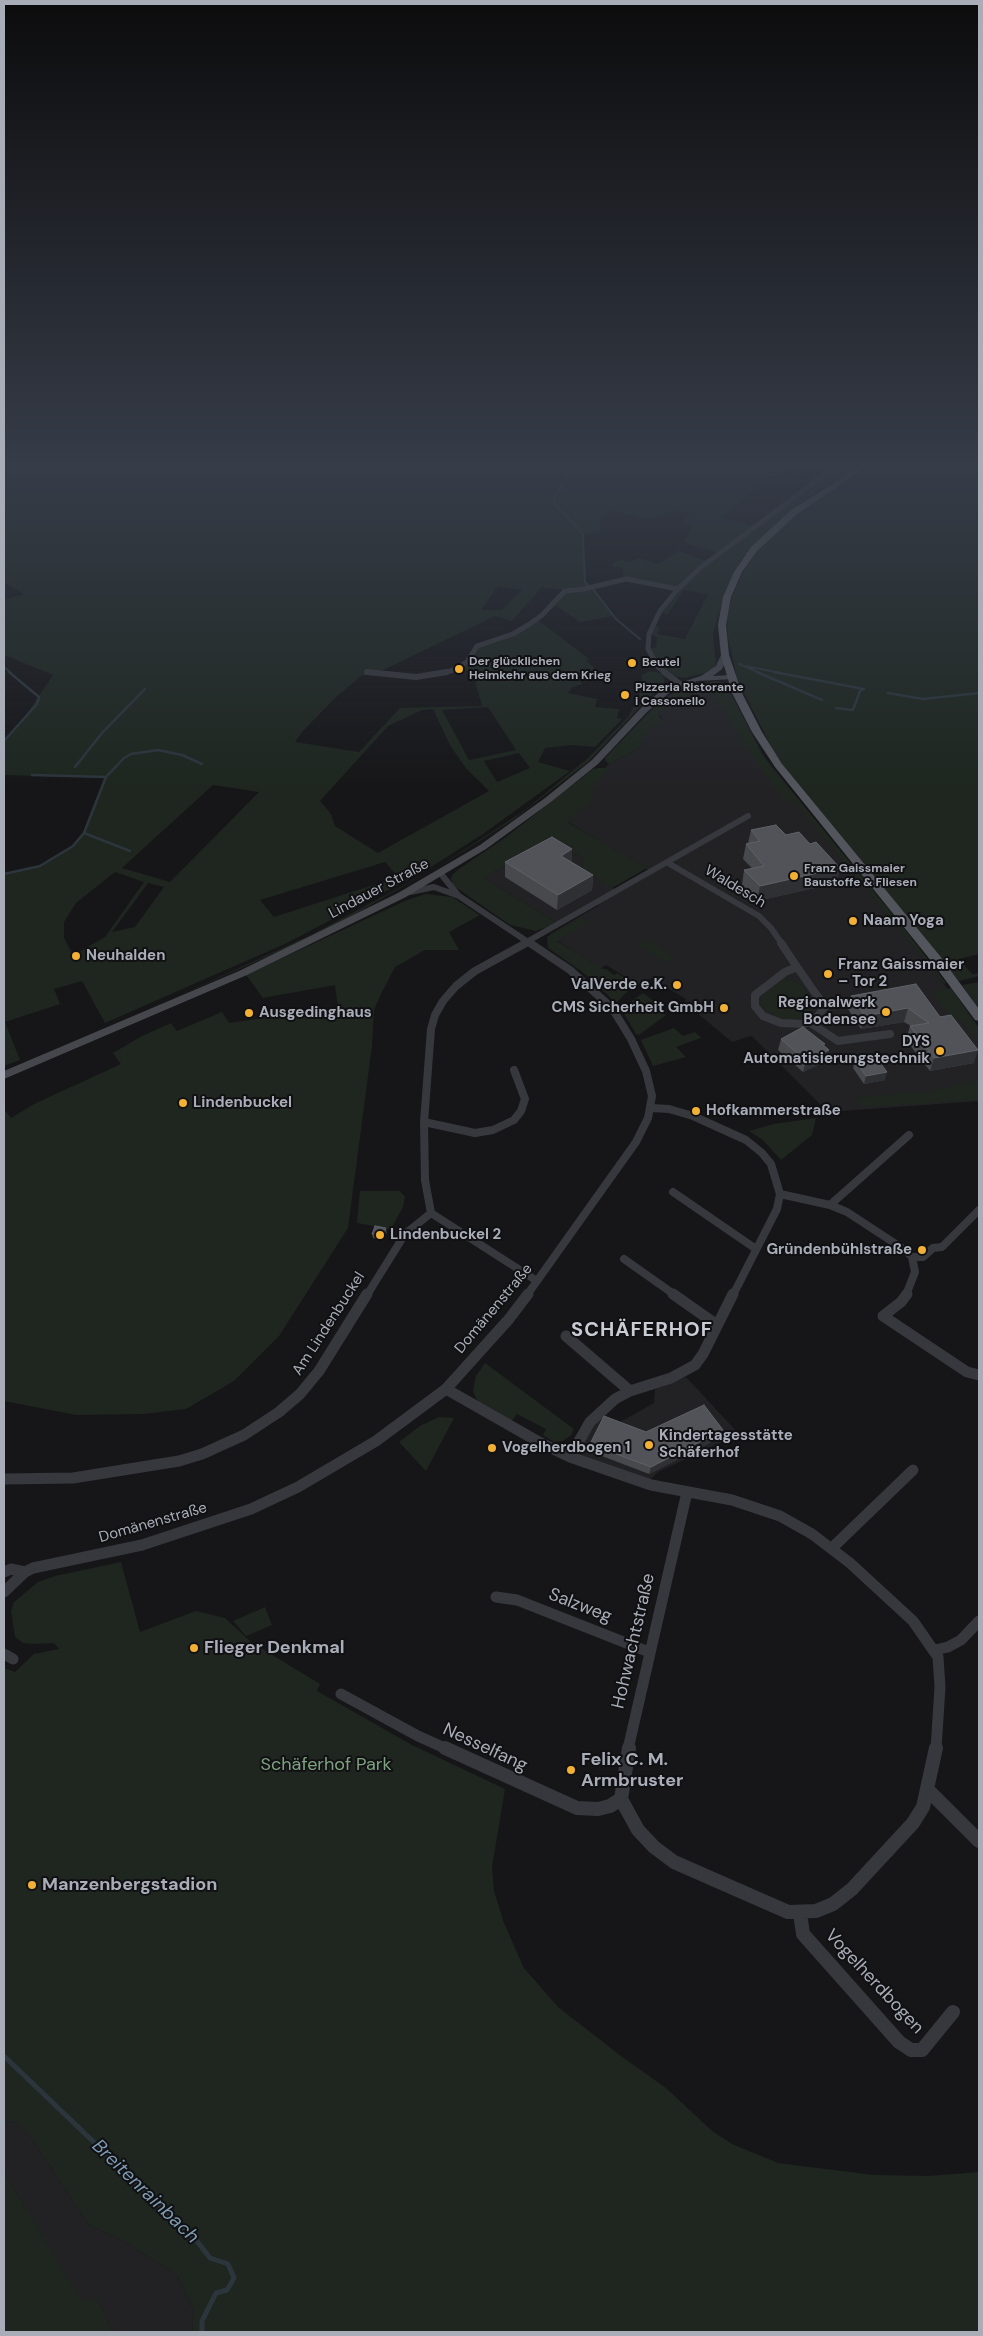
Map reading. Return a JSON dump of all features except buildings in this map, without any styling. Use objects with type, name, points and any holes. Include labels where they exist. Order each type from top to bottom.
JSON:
[{"type":"main road","points":[[739,572],[732,583],[724,609],[722,624],[725,655],[731,677],[745,709],[778,765],[798,792],[936,958],[979,1017]]},
{"type":"main road","points":[[703,678],[719,667],[725,655]]},
{"type":"main road","name":"Lindauer Straße","points":[[4,1075],[243,973],[441,874],[516,824],[578,777],[653,702],[680,684],[703,678],[731,677]]},
{"type":"street","points":[[680,684],[654,662],[647,642],[654,621],[678,589],[696,572]]},
{"type":"street","points":[[367,672],[416,677],[450,671],[467,662],[478,646],[513,634],[535,620],[565,591],[584,589],[626,579],[678,589]]},
{"type":"street","name":"Waldesch","points":[[528,943],[748,816]]},
{"type":"street","name":"Waldesch","points":[[668,863],[759,916],[771,928],[825,1007],[810,1022]]},
{"type":"street","name":"Domänenstraße","points":[[441,874],[459,896]]},
{"type":"street","name":"Domänenstraße","points":[[4,1591],[25,1572],[33,1568],[142,1546],[250,1510],[298,1488],[343,1462],[446,1389],[509,1319],[559,1253],[644,1128],[651,1108],[652,1096],[646,1071],[632,1038],[612,1008],[576,975],[459,896],[434,887],[402,895]]},
{"type":"street","points":[[528,943],[475,971],[456,986],[435,1015],[431,1029],[424,1122],[425,1180],[431,1213],[537,1281]]},
{"type":"street","points":[[797,967],[785,972],[755,996],[755,1006],[764,1016],[776,1022],[800,1024],[810,1022],[832,1039],[838,1041],[890,1034]]},
{"type":"street","points":[[424,1122],[475,1133],[493,1130],[514,1120],[521,1112],[525,1099],[514,1070]]},
{"type":"street","points":[[570,1458],[596,1415],[615,1399],[630,1391],[688,1370],[703,1354],[776,1209],[780,1194],[771,1164],[762,1153],[746,1140],[693,1116],[669,1109],[651,1108]]},
{"type":"street","points":[[830,1205],[865,1173],[873,1169],[909,1135]]},
{"type":"street","points":[[673,1192],[756,1249]]},
{"type":"street","points":[[780,1194],[830,1205],[897,1242],[912,1257],[915,1272],[909,1292],[901,1302],[883,1316],[967,1372],[979,1375]]},
{"type":"street","points":[[912,1257],[923,1257],[933,1248],[942,1247],[979,1210]]},
{"type":"street","name":"Am Lindenbuckel","points":[[4,1479],[73,1478],[143,1468],[202,1454],[251,1431],[279,1412],[300,1394],[319,1371],[404,1234],[431,1213]]},
{"type":"street","points":[[624,1259],[717,1325]]},
{"type":"street","points":[[566,1336],[630,1391]]},
{"type":"street","name":"Vogelherdbogen","points":[[446,1389],[480,1410],[570,1458],[651,1485],[732,1500],[780,1516],[832,1548],[914,1621],[935,1650],[940,1667],[939,1710],[936,1748],[923,1807],[913,1823],[852,1889],[833,1904],[816,1911],[788,1912],[674,1862],[654,1847],[638,1830],[621,1799]]},
{"type":"street","points":[[832,1548],[913,1470]]},
{"type":"street","name":"Hohwachtstraße","points":[[621,1799],[624,1768],[687,1492]]},
{"type":"street","name":"Domänenstraße","points":[[4,1572],[11,1569],[25,1572]]},
{"type":"street","name":"Salzweg","points":[[496,1597],[517,1600],[649,1652]]},
{"type":"street","points":[[935,1650],[948,1647],[961,1640],[979,1621]]},
{"type":"street","name":"Nesselfang","points":[[340,1694],[418,1736],[577,1808],[598,1809],[610,1806],[621,1799]]},
{"type":"street","points":[[928,1790],[979,1841]]},
{"type":"street","name":"Vogelherdbogen","points":[[800,1913],[803,1934],[899,2042],[911,2050],[922,2050],[953,2012]]},
{"type":"shaded area","points":[[706,687],[719,693],[792,798],[944,984],[979,1033],[979,1101],[828,1112],[751,1036],[732,1042],[685,1003],[686,999],[651,978],[639,985],[606,965],[600,969],[549,935],[599,905],[595,902],[557,923],[484,878],[549,839],[583,858],[582,869],[619,892],[652,872],[551,812],[598,776],[609,764],[642,747],[640,738],[645,730],[663,720],[657,712]]},
{"type":"shaded area","points":[[686,1377],[739,1434],[658,1472],[650,1480],[574,1454],[596,1416],[615,1425],[654,1403],[655,1389]]},
{"type":"shaded area","points":[[4,2120],[17,2123],[31,2137],[89,2225],[122,2240],[176,2274],[194,2311],[192,2332],[113,2332],[97,2299],[82,2302],[4,2172]]},
{"type":"green space","points":[[4,572],[585,572],[585,581],[591,587],[564,590],[542,587],[512,621],[495,616],[379,672],[361,676],[334,699],[302,732],[295,742],[359,752],[400,708],[482,706],[472,671],[454,670],[460,668],[475,649],[538,620],[589,659],[586,661],[595,668],[578,680],[583,684],[572,687],[568,693],[597,699],[595,707],[619,709],[617,718],[622,719],[595,747],[573,745],[545,748],[538,762],[570,771],[483,834],[423,872],[287,943],[105,1023],[82,981],[54,989],[60,1004],[5,1022],[20,1060],[4,1066],[4,875],[40,866],[71,847],[83,832],[104,778],[4,775],[4,742],[20,724],[53,675],[4,655],[4,600],[24,594],[4,582]],"holes":[[[498,586],[522,590],[502,610],[481,610]],[[488,707],[516,750],[469,760],[442,710]],[[433,709],[450,745],[465,767],[489,791],[378,853],[335,826],[331,814],[320,801],[388,726],[422,710]],[[519,753],[530,768],[497,782],[484,761]],[[213,785],[259,792],[170,882],[122,868]],[[385,862],[398,877],[274,917],[260,900]],[[115,872],[144,882],[105,937],[79,952],[71,951],[64,938],[64,922],[76,903]],[[148,883],[164,887],[135,927],[112,932]]]},
{"type":"green space","points":[[623,572],[694,572],[678,586],[624,580]]},
{"type":"green space","points":[[699,572],[735,572],[724,594],[713,633],[716,666],[706,673],[683,678],[661,668],[652,654],[651,648],[656,647],[657,637],[651,634],[654,626],[660,627],[657,634],[685,639],[708,594],[684,590],[668,614],[662,613]]},
{"type":"green space","points":[[743,572],[979,572],[979,954],[959,959],[972,974],[979,973],[979,976],[959,981],[791,777],[774,752],[737,678],[728,637],[727,619],[732,597]]},
{"type":"green space","points":[[594,588],[613,616],[580,622],[553,604],[565,592]]},
{"type":"green space","points":[[650,671],[660,673],[665,678],[663,687],[648,698],[589,761],[513,820],[429,873],[525,810],[589,757],[628,717],[639,697],[643,683],[641,675]]},
{"type":"green space","points":[[715,681],[723,683],[728,688],[764,757],[903,927],[946,983],[944,984],[792,799],[786,802],[745,747],[733,724],[715,697],[710,693],[702,689],[658,712],[660,718],[664,720],[646,730],[650,733],[641,738],[642,747],[609,764],[606,761],[605,758],[660,701],[685,686]]},
{"type":"green space","points":[[593,769],[610,770],[593,785],[592,800],[567,822],[647,868],[612,888],[582,869],[583,858],[549,839],[484,878],[557,923],[536,931],[510,925],[454,886],[451,880],[452,875],[459,869],[506,837]]},
{"type":"green space","points":[[423,875],[355,914],[291,946],[167,1001],[313,934]]},
{"type":"green space","points":[[426,894],[452,897],[480,915],[449,932],[459,950],[425,950],[395,967],[382,992],[374,1010],[372,1046],[348,1228],[279,1336],[234,1381],[186,1409],[143,1414],[76,1415],[4,1401],[4,1109],[11,1118],[34,1104],[121,1064],[113,1053],[142,1036],[171,1023],[177,1031],[222,1012],[229,1023],[338,1007],[335,985],[263,998],[246,975],[407,900]]},
{"type":"green space","points":[[581,918],[588,922],[557,941],[600,968],[606,969],[614,975],[617,973],[635,984],[616,1003],[585,974],[548,948],[547,937]]},
{"type":"green space","points":[[647,940],[675,957],[666,963],[638,945]]},
{"type":"green space","points":[[784,979],[800,983],[813,1002],[812,1010],[803,1018],[792,1020],[777,1018],[759,1004],[764,991]]},
{"type":"green space","points":[[979,982],[979,1009],[962,985]]},
{"type":"green space","points":[[951,988],[979,1028],[979,1042],[962,1020],[954,1021],[932,992]]},
{"type":"green space","points":[[643,993],[658,1004],[654,1007],[666,1015],[639,1035],[636,1034],[621,1009]]},
{"type":"green space","points":[[674,1028],[683,1036],[695,1032],[701,1038],[676,1047],[686,1057],[653,1066],[641,1040]]},
{"type":"green space","points":[[979,1080],[979,1100],[864,1107],[858,1105],[856,1098],[910,1092],[923,1093]]},
{"type":"green space","points":[[816,1118],[812,1135],[781,1160],[763,1140],[749,1131],[774,1124]]},
{"type":"green space","points":[[360,1191],[400,1191],[405,1197],[403,1207],[391,1229],[357,1223]]},
{"type":"green space","points":[[485,1363],[574,1429],[571,1435],[563,1441],[554,1442],[543,1435],[546,1429],[517,1414],[511,1422],[479,1405],[473,1391],[476,1376]]},
{"type":"green space","points":[[439,1417],[454,1418],[426,1471],[399,1442],[420,1426]]},
{"type":"green space","name":"Schäferhof Park","points":[[121,1562],[140,1632],[196,1611],[225,1618],[251,1642],[320,1684],[317,1691],[412,1745],[505,1789],[492,1867],[494,1891],[504,1923],[524,1968],[558,2007],[666,2088],[711,2130],[732,2144],[778,2163],[874,2175],[929,2176],[979,2172],[979,2332],[192,2332],[194,2311],[176,2274],[122,2240],[89,2225],[31,2137],[17,2123],[4,2120],[4,1668],[15,1672],[34,1654],[59,1649],[54,1643],[23,1643],[15,1637],[11,1611],[14,1602],[38,1582],[55,1576]]},
{"type":"green space","points":[[265,1607],[272,1625],[246,1636],[233,1621]]},
{"type":"green space","points":[[4,2172],[82,2301],[97,2299],[113,2332],[4,2332]]},
{"type":"waterway","points":[[585,572],[585,582],[589,586]]},
{"type":"waterway","points":[[593,589],[616,619],[640,639]]},
{"type":"waterway","points":[[739,664],[760,673]]},
{"type":"waterway","points":[[745,666],[781,673]]},
{"type":"waterway","points":[[4,667],[11,673]]},
{"type":"waterway","points":[[4,741],[37,704],[39,697],[9,672]]},
{"type":"waterway","points":[[757,672],[822,700]]},
{"type":"waterway","points":[[774,672],[864,689],[860,691],[853,710],[836,708]]},
{"type":"waterway","points":[[75,767],[102,733],[145,689]]},
{"type":"waterway","points":[[888,693],[923,699],[979,693]]},
{"type":"waterway","points":[[106,777],[124,758],[131,754],[158,750],[182,755],[202,764]]},
{"type":"waterway","points":[[32,775],[106,777]]},
{"type":"waterway","points":[[84,833],[106,777]]},
{"type":"waterway","points":[[4,874],[40,866],[73,846],[84,833]]},
{"type":"waterway","points":[[84,833],[130,851]]},
{"type":"waterway","name":"Breitenrainbach","points":[[5,2057],[196,2240],[210,2258],[228,2264],[234,2278],[227,2290],[216,2293],[202,2321],[202,2332]]},
{"type":"place","name":"Beutel","points":[[632,663]]},
{"type":"place","name":"Der glücklichen Heimkehr aus dem Krieg","points":[[459,669]]},
{"type":"place","name":"Pizzeria Ristorante i Cassonello","points":[[625,695]]},
{"type":"place","name":"Franz Gaissmaier Baustoffe & Fliesen","points":[[794,876]]},
{"type":"place","name":"Naam Yoga","points":[[853,921]]},
{"type":"place","name":"Neuhalden","points":[[76,956]]},
{"type":"place","name":"Franz Gaissmaier – Tor 2","points":[[828,974]]},
{"type":"place","name":"ValVerde e.K.","points":[[677,985]]},
{"type":"place","name":"CMS Sicherheit GmbH","points":[[724,1008]]},
{"type":"place","name":"Regionalwerk Bodensee","points":[[886,1012]]},
{"type":"place","name":"Ausgedinghaus","points":[[249,1013]]},
{"type":"place","name":"DYS Automatisierungstechnik","points":[[940,1051]]},
{"type":"place","name":"Lindenbuckel","points":[[183,1103]]},
{"type":"place","name":"Hofkammerstraße","points":[[696,1111]]},
{"type":"place","name":"Lindenbuckel 2","points":[[380,1235]]},
{"type":"place","name":"Gründenbühlstraße","points":[[922,1250]]},
{"type":"place","name":"Kindertagesstätte Schäferhof","points":[[649,1445]]},
{"type":"place","name":"Vogelherdbogen 1","points":[[492,1448]]},
{"type":"place","name":"Flieger Denkmal","points":[[194,1648]]},
{"type":"place","name":"Felix C. M. Armbruster","points":[[571,1770]]},
{"type":"place","name":"Manzenbergstadion","points":[[32,1885]]},
{"type":"district","name":"SCHÄFERHOF","points":[[642,1331]]}]
